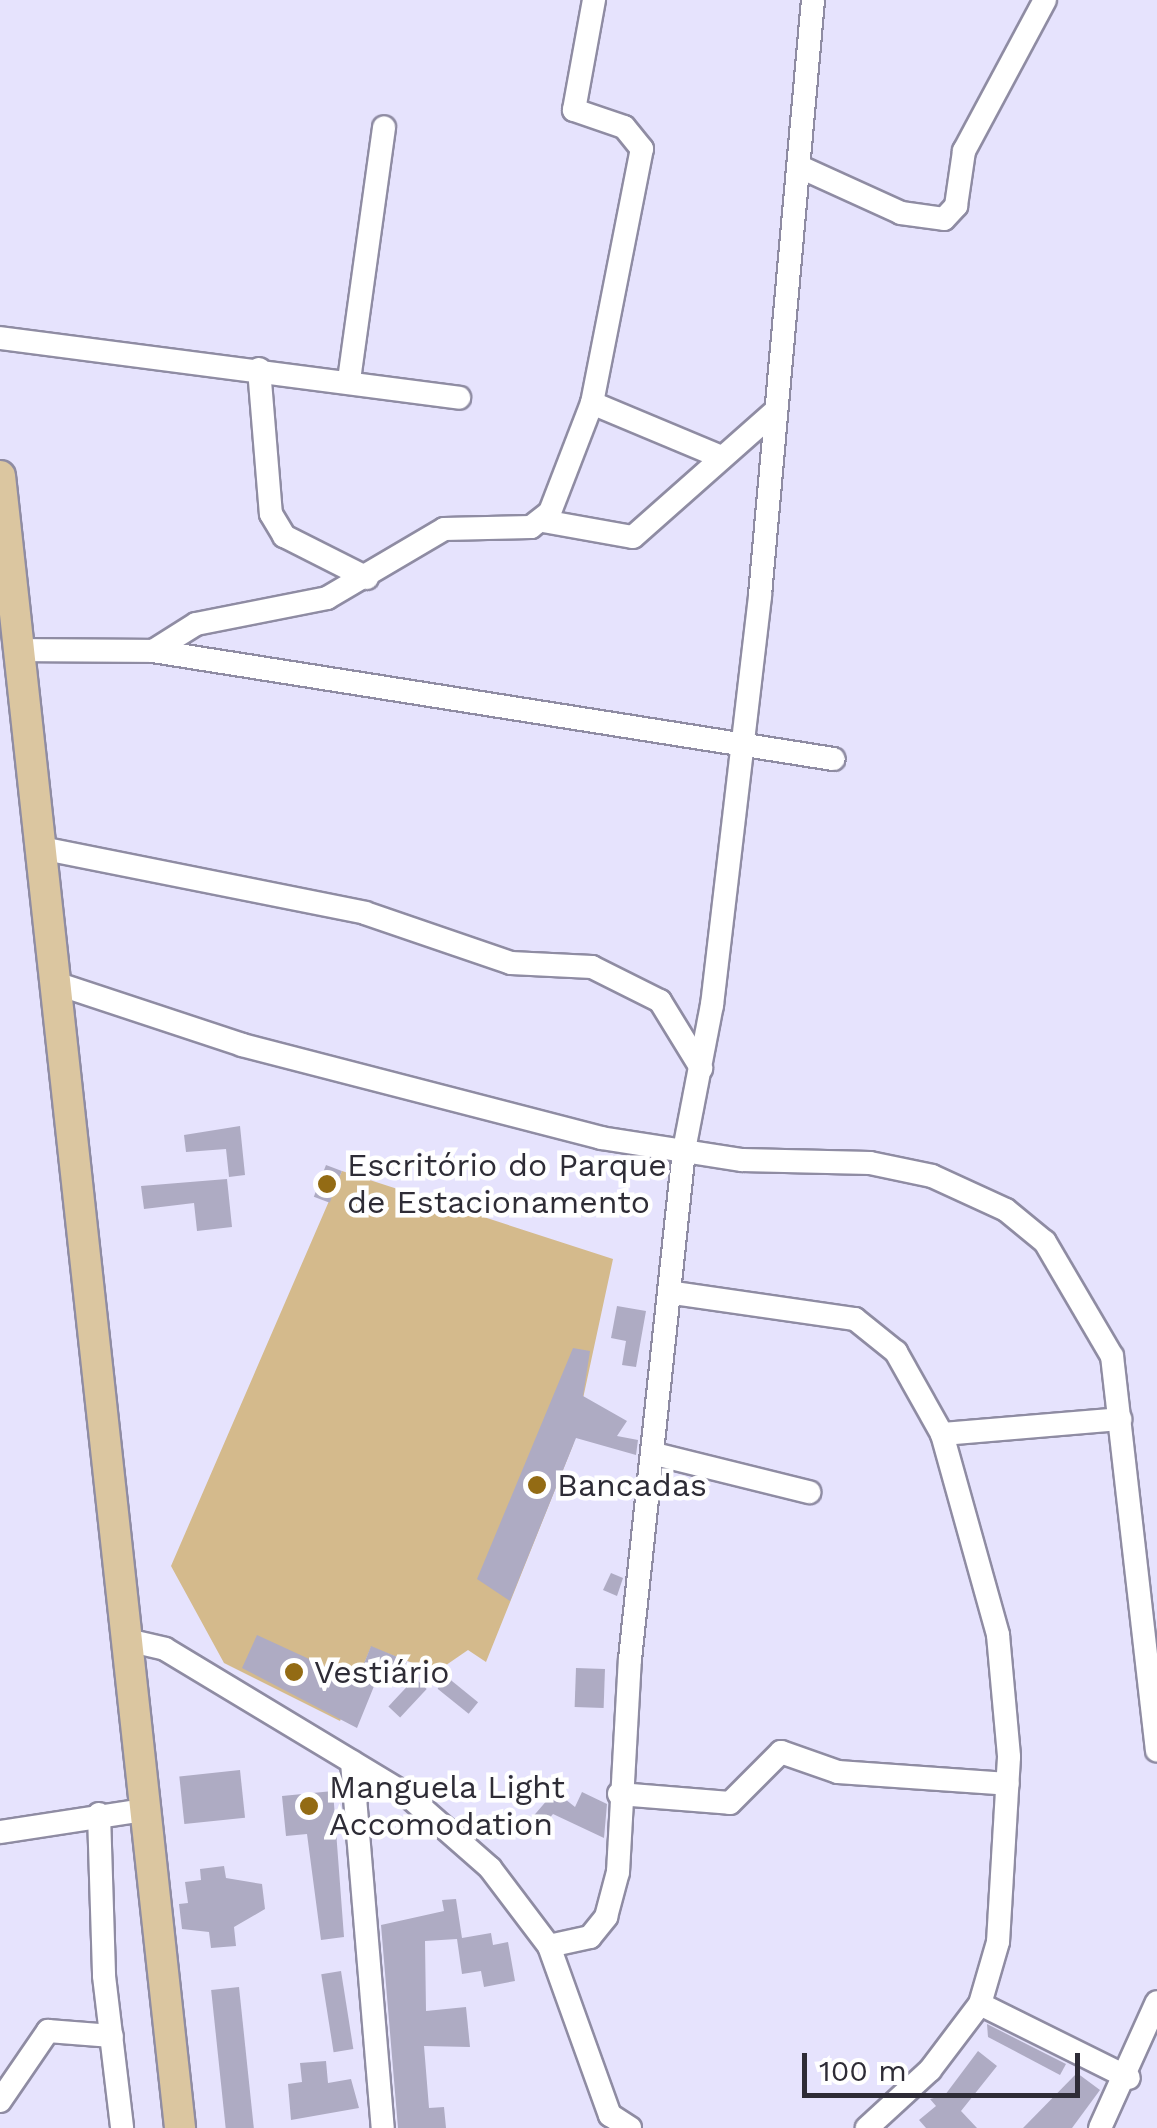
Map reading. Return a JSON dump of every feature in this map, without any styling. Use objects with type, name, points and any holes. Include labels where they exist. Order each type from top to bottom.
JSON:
[{"type":"main road","points":[[0,476],[180,2128]]},
{"type":"street","points":[[543,522],[592,402],[642,149],[624,127],[574,110],[594,0]]},
{"type":"street","points":[[549,1946],[590,1937],[606,1917],[674,1293],[684,1150],[701,1068],[738,741],[813,0]]},
{"type":"street","points":[[798,166],[901,213],[944,219],[956,206],[964,151],[1045,0]]},
{"type":"street","points":[[349,380],[384,127]]},
{"type":"street","points":[[0,338],[259,368],[459,398]]},
{"type":"street","points":[[259,368],[271,514],[284,536],[367,578]]},
{"type":"street","points":[[592,402],[719,456]]},
{"type":"street","points":[[154,650],[196,624],[327,598],[367,578],[444,529],[543,522],[633,536],[773,412]]},
{"type":"street","points":[[20,650],[154,650],[833,759]]},
{"type":"street","points":[[41,848],[364,913],[511,963],[592,967],[660,1000],[701,1068]]},
{"type":"street","points":[[55,983],[121,1010],[503,1115],[684,1150],[870,1163],[932,1176],[1006,1210],[1045,1242],[1085,1298],[1112,1356],[1157,1750]]},
{"type":"street","points":[[674,1293],[806,1308],[876,1330],[942,1434],[998,1635],[1008,1784],[1004,1899],[980,2004],[930,2070],[867,2128]]},
{"type":"street","points":[[942,1434],[1120,1419]]},
{"type":"street","points":[[655,1454],[809,1492]]},
{"type":"street","points":[[127,1640],[164,1649],[407,1795],[490,1868],[549,1946],[610,2115],[630,2128]]},
{"type":"street","points":[[620,1794],[730,1803],[781,1752],[838,1772],[1008,1784]]},
{"type":"street","points":[[352,1762],[383,2128]]},
{"type":"street","points":[[0,1832],[144,1810]]},
{"type":"street","points":[[99,1814],[112,2036],[122,2128]]},
{"type":"street","points":[[1100,2128],[1129,2078],[1157,2002]]},
{"type":"street","points":[[980,2004],[1129,2078]]},
{"type":"street","points":[[0,2101],[48,2031],[112,2036]]},
{"type":"street","points":[[595,2128],[600,2092]]},
{"type":"shaded area","points":[[342,1171],[613,1259],[573,1445],[486,1662],[468,1650],[436,1672],[371,1647],[340,1721],[224,1663],[171,1566]]},
{"type":"building","points":[[240,1126],[245,1175],[229,1177],[226,1149],[186,1152],[184,1135]]},
{"type":"building","name":"Escritório do Parque de Estacionamento","points":[[326,1165],[342,1171],[330,1203],[314,1197]]},
{"type":"building","points":[[227,1179],[232,1227],[197,1231],[194,1203],[144,1209],[141,1186]]},
{"type":"building","points":[[617,1306],[646,1311],[636,1367],[622,1365],[626,1341],[611,1338]]},
{"type":"building","name":"Bancadas","points":[[573,1348],[590,1351],[583,1396],[627,1421],[617,1436],[638,1440],[636,1455],[576,1438],[510,1601],[477,1579]]},
{"type":"building","points":[[611,1573],[623,1578],[617,1596],[603,1590]]},
{"type":"building","points":[[257,1635],[357,1681],[371,1646],[407,1661],[401,1677],[381,1669],[357,1728],[242,1668]]},
{"type":"building","points":[[576,1668],[605,1669],[604,1708],[575,1707]]},
{"type":"building","points":[[447,1677],[478,1702],[469,1714],[438,1689]]},
{"type":"building","points":[[415,1678],[427,1689],[400,1717],[388,1707]]},
{"type":"building","points":[[240,1770],[245,1818],[184,1824],[179,1776]]},
{"type":"building","points":[[333,1791],[344,1937],[321,1940],[307,1834],[286,1836],[282,1796]]},
{"type":"building","points":[[555,1791],[575,1807],[582,1792],[607,1804],[604,1838],[553,1814],[540,1829],[530,1820]]},
{"type":"building","points":[[224,1866],[226,1878],[262,1884],[265,1909],[234,1927],[236,1946],[211,1948],[209,1932],[182,1929],[179,1904],[188,1903],[185,1882],[201,1880],[200,1869]]},
{"type":"building","points":[[456,1899],[462,1938],[491,1933],[493,1945],[508,1942],[515,1981],[484,1987],[481,1971],[462,1974],[457,1939],[425,1941],[426,2011],[466,2007],[470,2047],[424,2046],[429,2108],[444,2107],[446,2128],[398,2128],[381,1925],[444,1911],[442,1900]]},
{"type":"building","points":[[341,1971],[353,2049],[334,2052],[321,1974]]},
{"type":"building","points":[[239,1987],[254,2128],[226,2128],[211,1990]]},
{"type":"building","points":[[987,2024],[1066,2064],[1060,2075],[988,2037]]},
{"type":"building","points":[[978,2051],[997,2066],[961,2111],[977,2128],[926,2128],[919,2120],[936,2106],[930,2099],[945,2095]]},
{"type":"building","points":[[326,2061],[328,2083],[351,2079],[359,2108],[291,2120],[288,2084],[302,2082],[300,2063]]},
{"type":"building","points":[[1077,2073],[1100,2090],[1072,2128],[1023,2128]]},
{"type":"place","name":"Escritório do Parque de Estacionamento","points":[[327,1184]]},
{"type":"place","name":"Bancadas","points":[[537,1485]]},
{"type":"place","name":"Vestiário","points":[[294,1672]]},
{"type":"place","name":"Manguela Light Accomodation","points":[[309,1806]]}]
